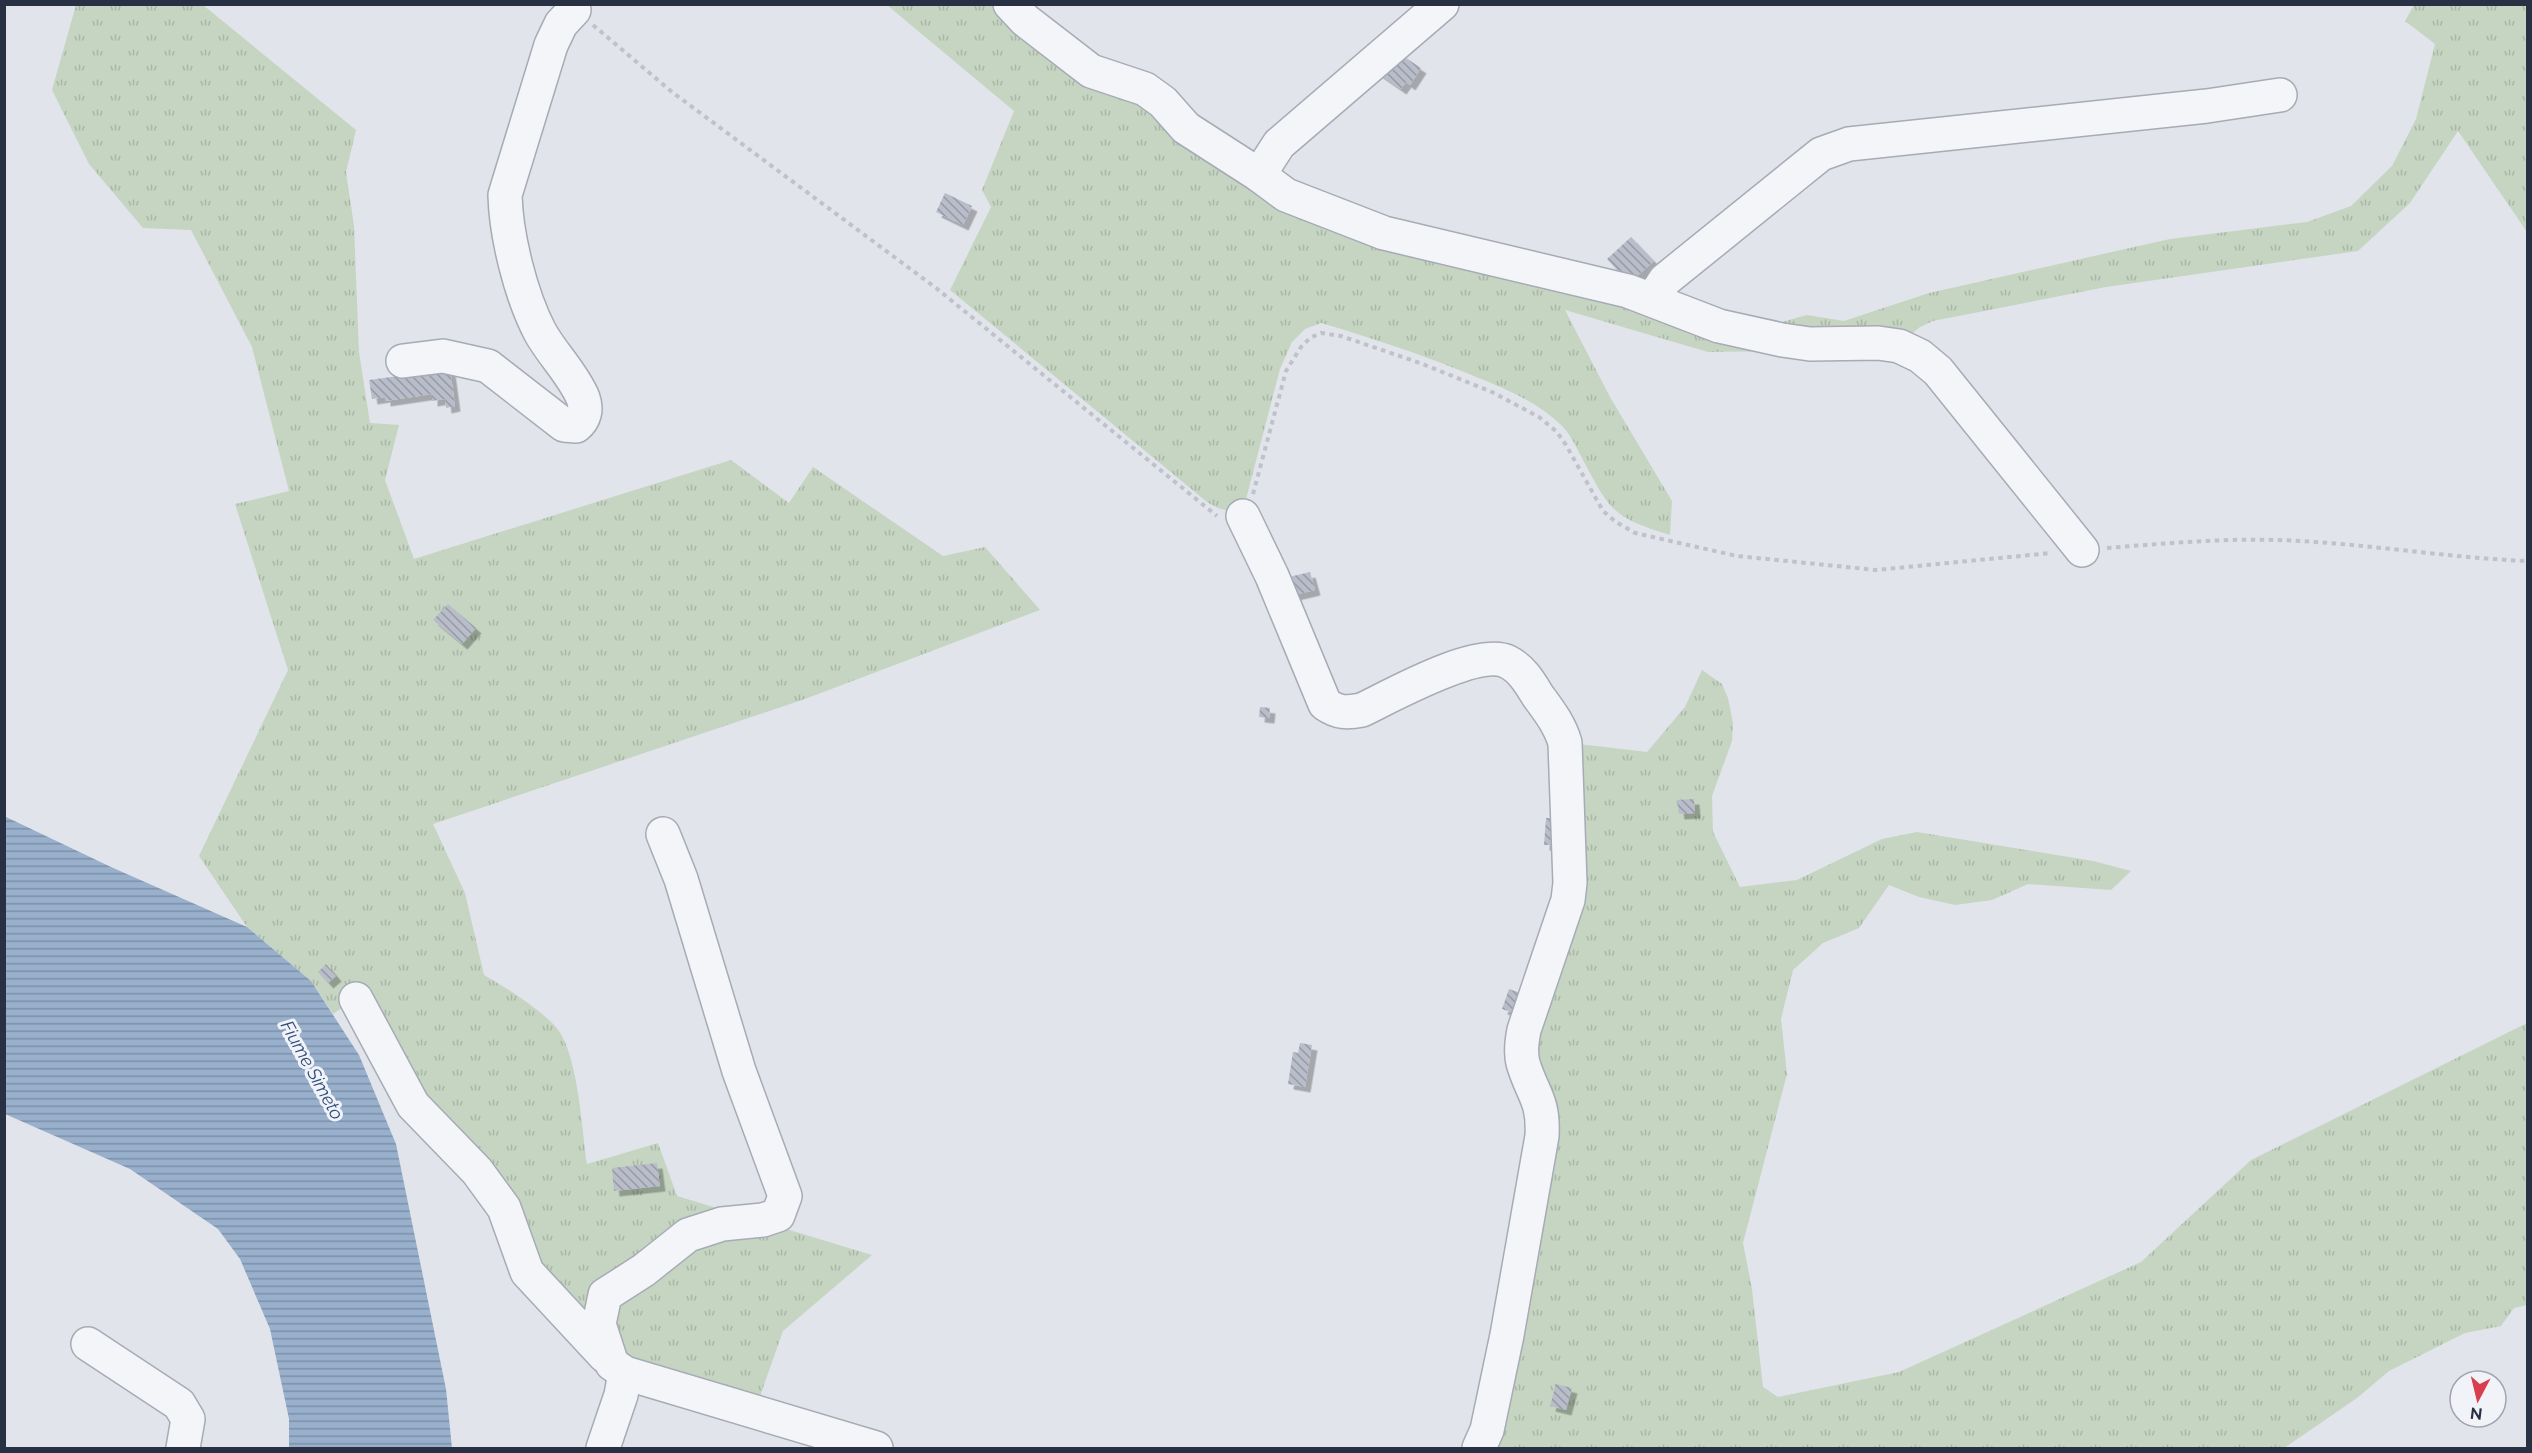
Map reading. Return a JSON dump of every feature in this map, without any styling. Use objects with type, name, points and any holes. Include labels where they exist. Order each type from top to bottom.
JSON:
[{"type":"street","points":[[1010,4],[1025,20],[1091,70],[1144,89],[1163,102],[1186,128],[1286,195],[1384,233],[1628,291],[1719,326],[1764,337],[1810,344],[1878,343],[1899,346],[1920,356],[1938,371],[2082,550]]},
{"type":"street","points":[[1259,175],[1279,144],[1442,4]]},
{"type":"street","points":[[403,361],[442,356],[488,366],[564,425],[576,426],[583,420],[585,411],[583,398],[541,333],[523,293],[505,195],[551,45],[561,24],[574,10]]},
{"type":"street","points":[[1652,300],[1665,280],[1821,154],[1835,148],[1849,144],[2207,106],[2280,95]]},
{"type":"street","points":[[1243,516],[1272,576],[1325,704],[1335,711],[1347,713],[1362,711],[1449,669],[1491,658],[1507,661],[1522,673],[1561,729],[1563,736],[1567,767],[1570,883],[1568,900],[1524,1030],[1521,1046],[1523,1061],[1540,1103],[1543,1118],[1542,1136],[1507,1335],[1487,1430],[1479,1449]]},
{"type":"street","points":[[603,1449],[621,1395],[619,1368],[599,1324],[605,1295],[644,1270],[688,1235],[722,1224],[763,1220],[778,1215],[785,1196],[739,1071],[681,879],[663,834]]},
{"type":"street","points":[[356,999],[413,1105],[477,1171],[504,1208],[528,1272],[619,1368],[876,1449]]},
{"type":"street","points":[[88,1344],[179,1404],[188,1419],[183,1449]]},
{"type":"path","points":[[574,10],[672,92],[936,288],[1220,518],[1232,519],[1243,516],[1250,507],[1286,371],[1301,347],[1310,338],[1322,333],[1341,336],[1420,363],[1492,392],[1539,417],[1557,432],[1603,510],[1616,522],[1635,533],[1737,556],[1876,570],[2221,539],[2288,540],[2475,559],[2528,561]]},
{"type":"green space","points":[[76,5],[203,5],[356,130],[346,172],[354,226],[359,352],[370,423],[399,425],[385,480],[414,559],[731,460],[789,503],[813,467],[943,556],[985,547],[1040,610],[805,699],[433,824],[465,893],[484,975],[540,1012],[563,1037],[578,1091],[587,1164],[658,1143],[677,1196],[872,1255],[783,1331],[759,1399],[612,1372],[348,1004],[333,1014],[311,981],[247,927],[199,856],[288,670],[235,504],[289,491],[252,347],[191,230],[143,228],[89,164],[52,90]]},
{"type":"green space","points":[[887,5],[1000,5],[1269,196],[1757,329],[1807,315],[1844,321],[1929,293],[2170,239],[2307,222],[2351,206],[2392,166],[2416,119],[2435,44],[2405,21],[2414,5],[2527,5],[2527,232],[2458,131],[2410,203],[2358,251],[2106,287],[1933,321],[1920,327],[1883,358],[1778,351],[1708,352],[1565,310],[1610,397],[1672,501],[1670,535],[1636,523],[1615,510],[1599,490],[1567,432],[1539,407],[1502,388],[1446,365],[1321,323],[1305,329],[1292,342],[1280,369],[1245,503],[1236,509],[1226,510],[1207,502],[950,290],[991,207],[982,190],[1014,111]]},
{"type":"green space","points":[[1702,670],[1722,684],[1728,698],[1733,723],[1732,741],[1712,796],[1713,832],[1740,887],[1797,880],[1882,839],[1917,832],[2093,861],[2131,871],[2111,890],[2028,884],[1992,900],[1955,905],[1919,897],[1889,885],[1859,928],[1823,943],[1793,970],[1781,1019],[1787,1074],[1743,1243],[1752,1289],[1763,1387],[1778,1397],[1899,1372],[2141,1262],[2251,1160],[2527,1023],[2527,1305],[2514,1308],[2501,1326],[2465,1333],[2389,1371],[2357,1398],[2284,1448],[1486,1448],[1513,1342],[1532,1075],[1570,743],[1647,752],[1685,707]]},
{"type":"water","name":"Fiume Simeto","points":[[4,816],[111,867],[247,927],[311,981],[359,1055],[396,1144],[446,1389],[452,1448],[289,1448],[289,1419],[270,1329],[240,1259],[218,1229],[130,1169],[5,1114]]},
{"type":"building","points":[[1400,54],[1421,68],[1410,85],[1406,82],[1401,89],[1375,71]]},
{"type":"building","points":[[945,193],[972,206],[963,225],[936,212]]},
{"type":"building","points":[[1631,237],[1654,261],[1629,283],[1607,259]]},
{"type":"building","points":[[450,369],[455,406],[446,408],[445,399],[432,401],[432,394],[385,401],[385,397],[372,399],[369,380]]},
{"type":"building","points":[[1310,572],[1315,590],[1294,595],[1289,577]]},
{"type":"building","points":[[448,604],[476,628],[462,644],[433,620]]},
{"type":"building","points":[[1260,707],[1270,708],[1269,718],[1259,717]]},
{"type":"building","points":[[1694,799],[1695,813],[1679,814],[1677,800]]},
{"type":"building","points":[[1546,818],[1561,818],[1559,845],[1544,845]]},
{"type":"building","points":[[326,964],[336,976],[328,983],[318,972]]},
{"type":"building","points":[[1509,989],[1523,994],[1517,1014],[1502,1009]]},
{"type":"building","points":[[1300,1043],[1312,1045],[1305,1087],[1288,1084],[1293,1052],[1298,1053]]},
{"type":"building","points":[[657,1163],[660,1186],[614,1191],[612,1168]]},
{"type":"building","points":[[1556,1384],[1572,1388],[1566,1410],[1550,1406]]}]
